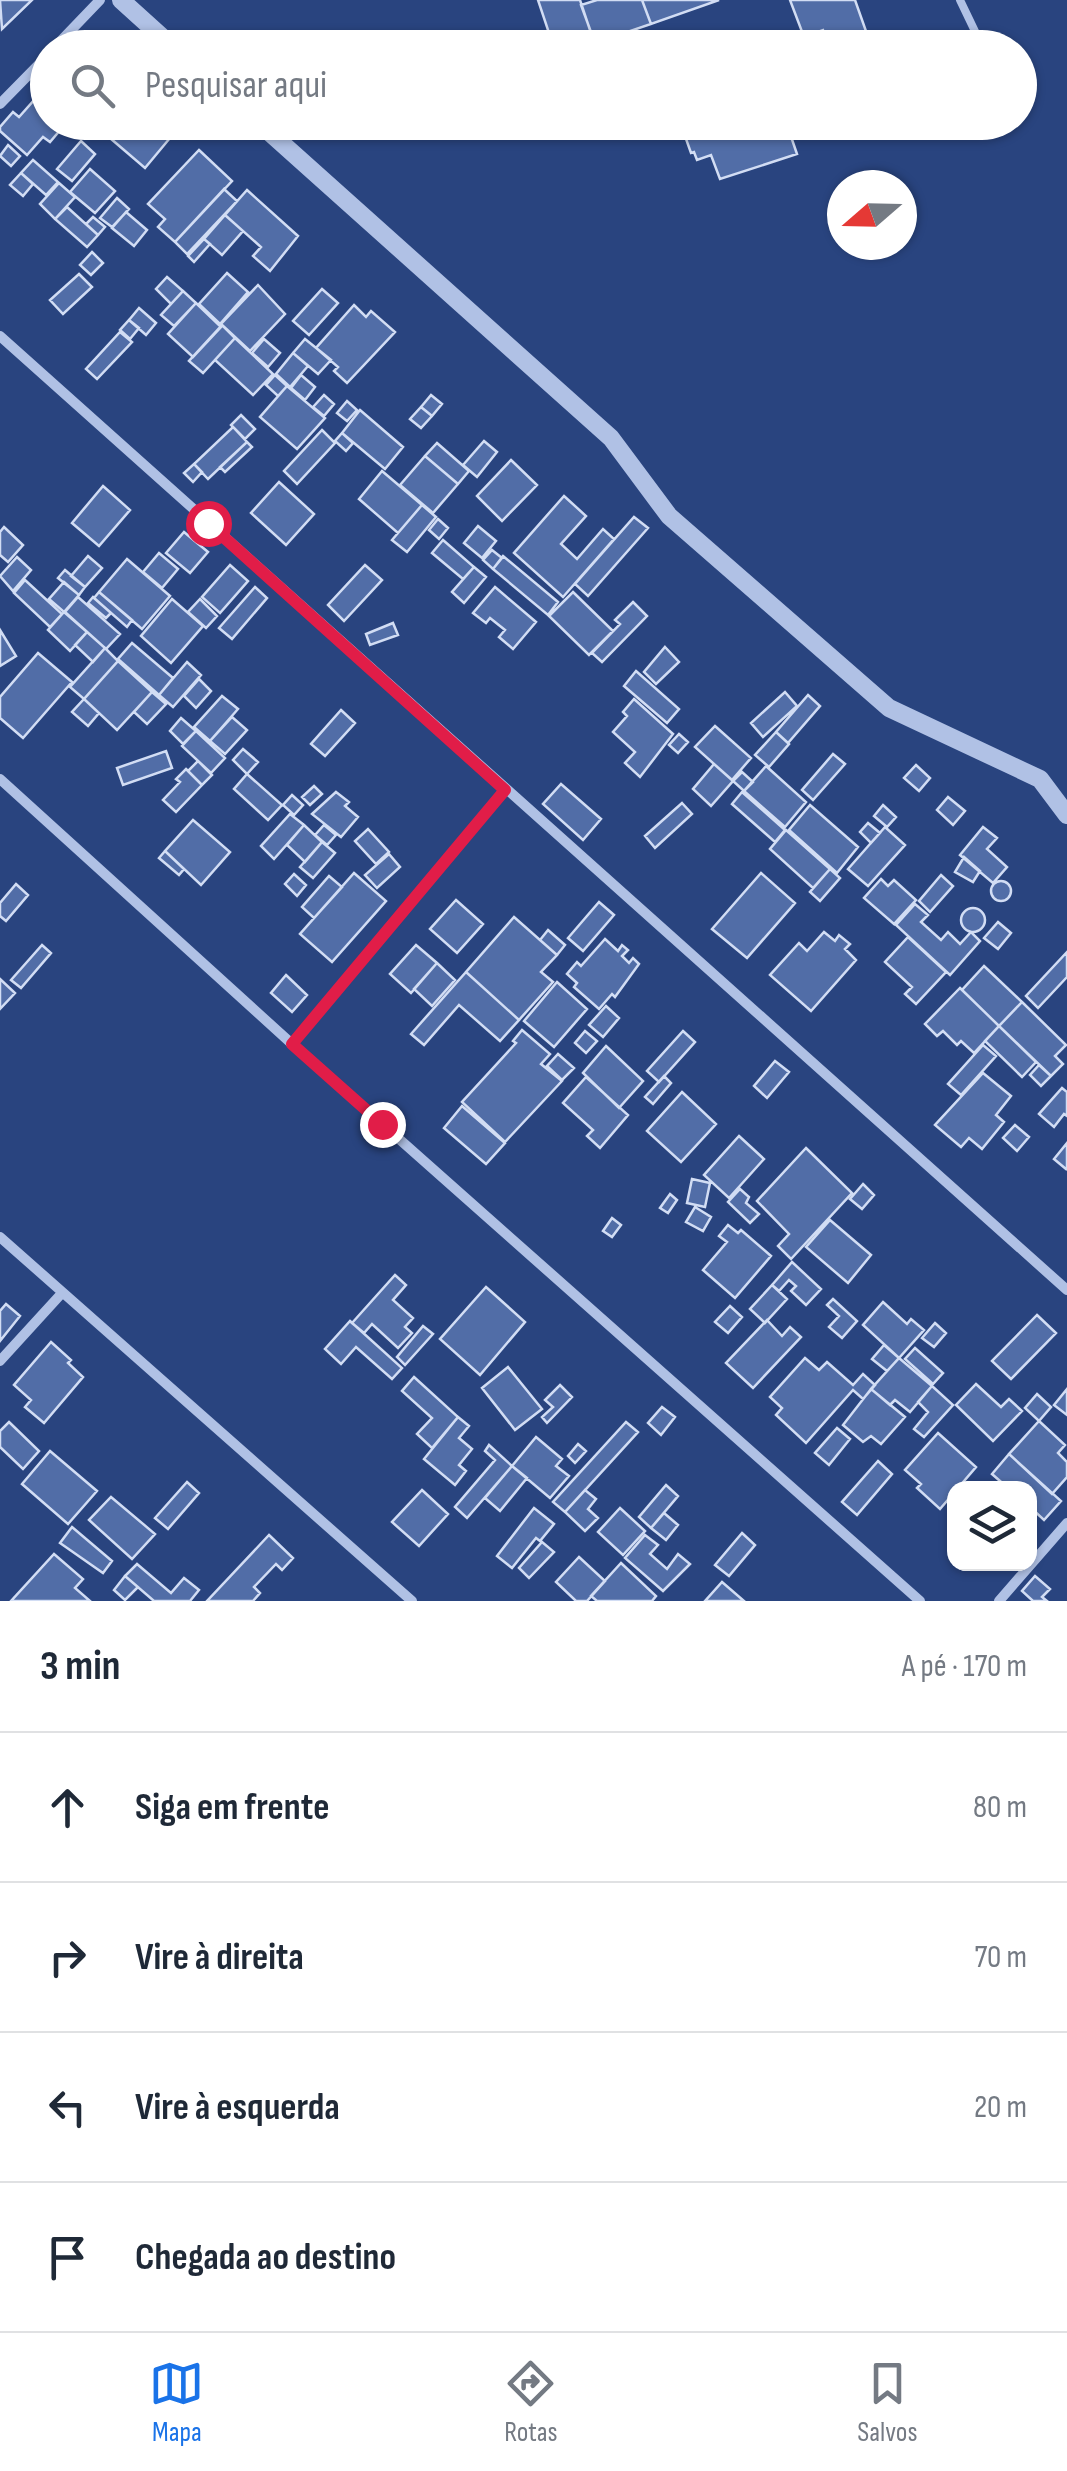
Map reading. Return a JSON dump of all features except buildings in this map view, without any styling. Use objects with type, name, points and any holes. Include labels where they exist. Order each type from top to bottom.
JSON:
[{"type":"street","points":[[71,30],[100,0]]},
{"type":"street","points":[[121,0],[154,30]]},
{"type":"street","points":[[0,104],[30,73]]},
{"type":"street","points":[[278,140],[612,438],[669,516],[889,708],[1040,779],[1067,815]]},
{"type":"street","points":[[0,336],[1067,1290]]},
{"type":"street","points":[[0,780],[920,1601]]},
{"type":"street","points":[[292,1044],[505,790]]},
{"type":"street","points":[[0,1237],[412,1601]]},
{"type":"street","points":[[0,1360],[62,1294]]},
{"type":"street","points":[[999,1601],[1067,1523]]},
{"type":"lane","points":[[960,0],[975,30]]},
{"type":"route","points":[[208,523],[505,790],[292,1044],[382,1124]]}]
